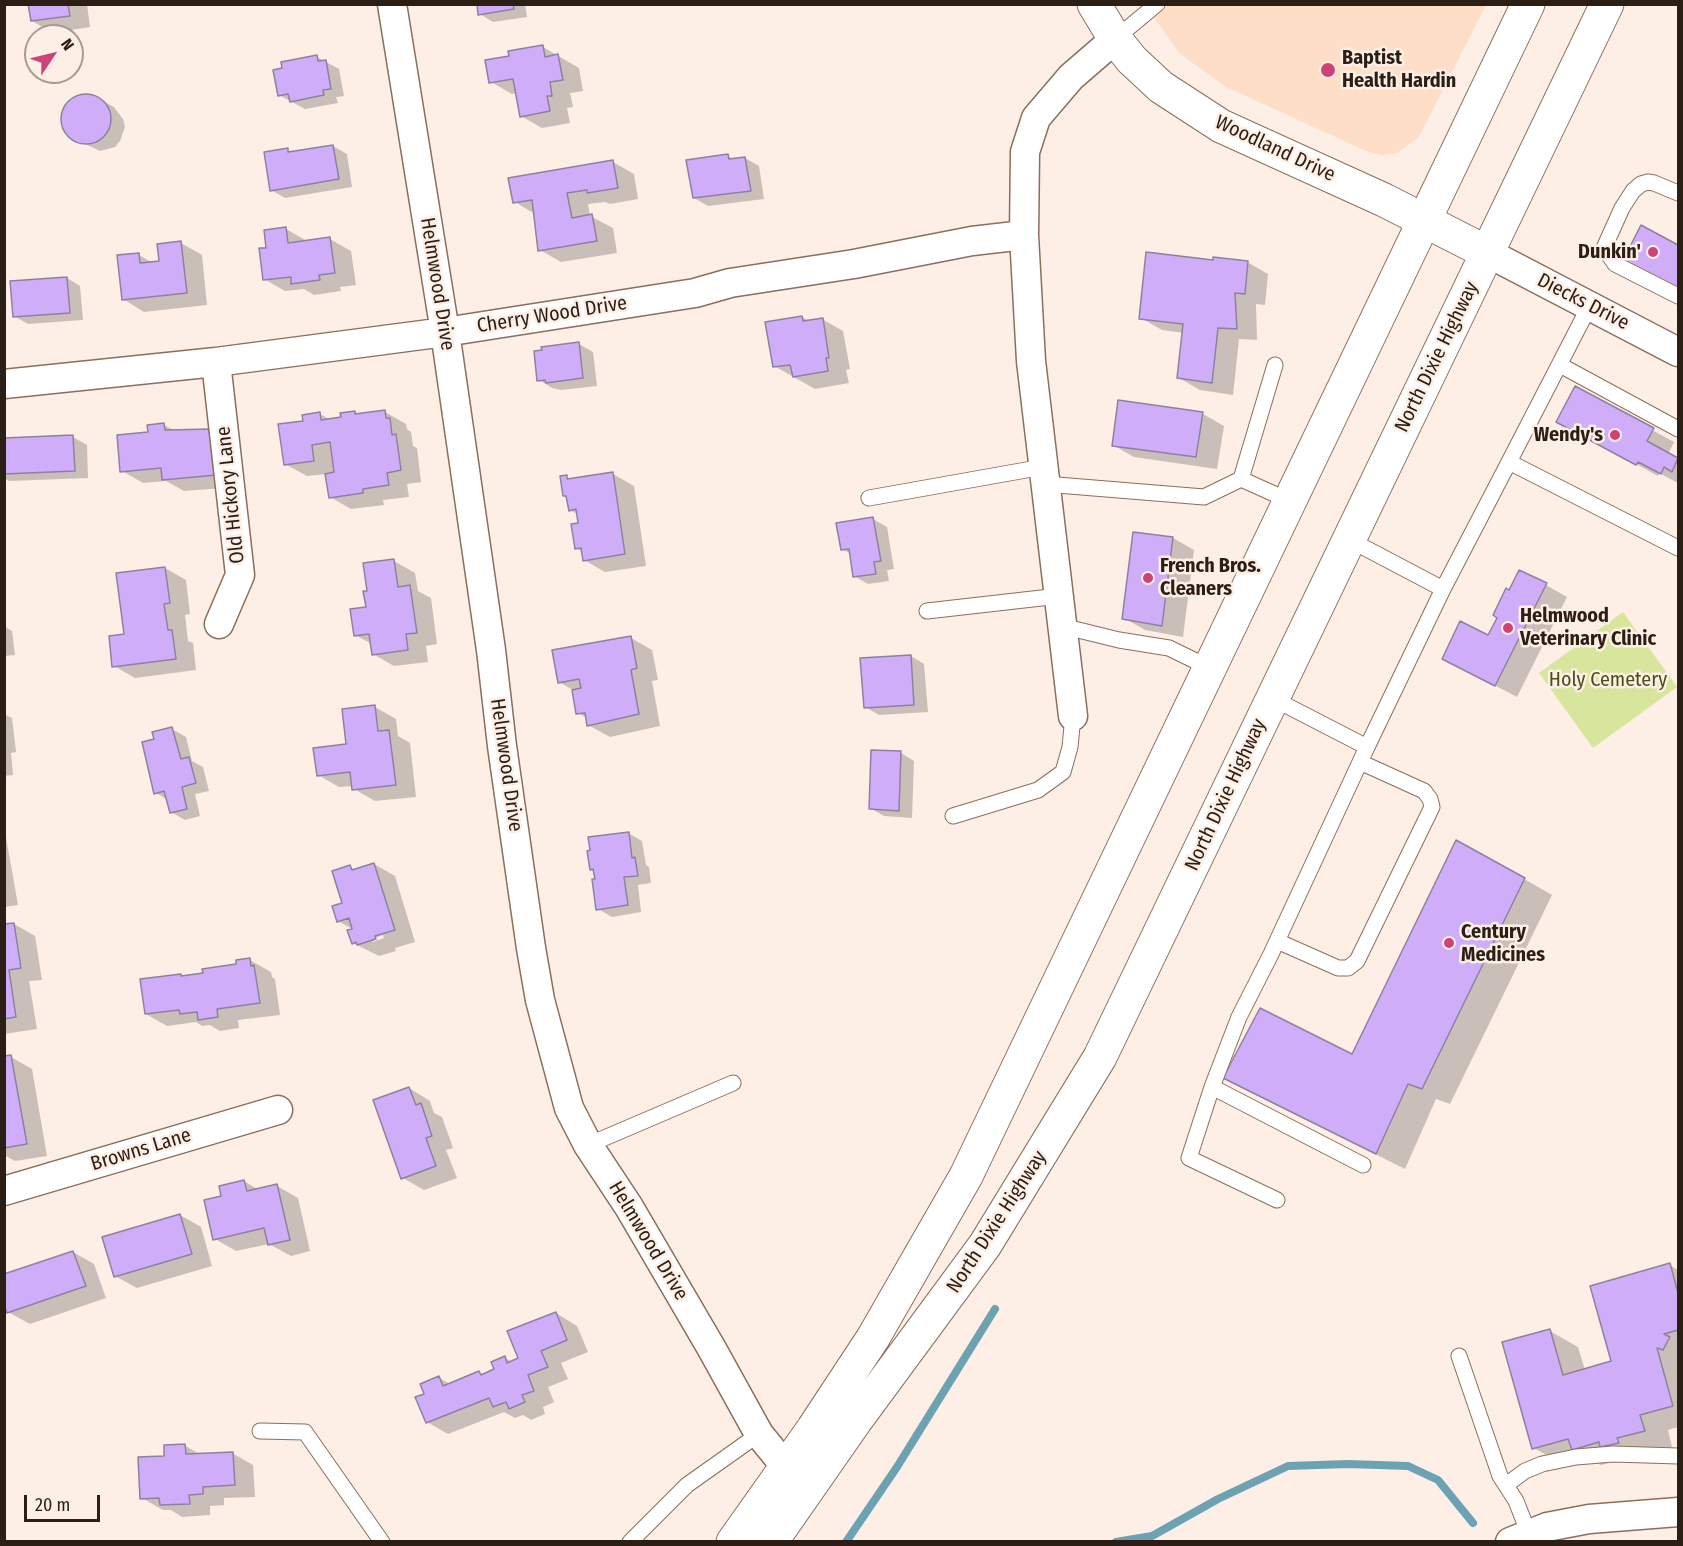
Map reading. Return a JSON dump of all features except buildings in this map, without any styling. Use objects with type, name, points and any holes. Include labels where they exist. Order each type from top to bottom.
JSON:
[{"type":"main road","name":"Woodland Drive","points":[[1094,4],[1115,39],[1132,60],[1161,87],[1221,126],[1424,220],[1488,253]]},
{"type":"main road","points":[[733,1542],[873,1338],[966,1176],[1528,4]]},
{"type":"main road","name":"North Dixie Highway","points":[[771,1542],[855,1420],[985,1245],[1042,1155],[1100,1056],[1607,4]]},
{"type":"street","name":"Helmwood Drive","points":[[392,4],[445,332],[491,650],[513,824],[540,1000],[569,1108],[588,1145],[656,1252],[759,1434],[786,1467]]},
{"type":"street","points":[[1073,716],[1031,361],[1024,236],[1025,152],[1036,118],[1071,76],[1115,39]]},
{"type":"street","name":"Cherry Wood Drive","points":[[4,384],[216,362],[445,332],[695,293],[730,283],[854,264],[972,241],[1024,236]]},
{"type":"street","name":"Diecks Drive","points":[[1488,253],[1678,352]]},
{"type":"street","name":"Old Hickory Lane","points":[[216,362],[240,576],[219,624]]},
{"type":"street","name":"Browns Lane","points":[[4,1191],[279,1110]]},
{"type":"street","points":[[1519,1538],[1547,1527],[1589,1519],[1678,1512]]},
{"type":"lane","points":[[1115,39],[1157,4]]},
{"type":"lane","points":[[1678,193],[1654,183],[1641,184],[1633,190],[1622,208],[1604,248],[1615,264],[1678,297]]},
{"type":"lane","points":[[1277,1200],[1189,1158],[1212,1087],[1239,1017],[1277,941],[1366,747],[1443,589],[1590,305]]},
{"type":"lane","points":[[869,498],[1044,476],[1204,497],[1241,479],[1275,365]]},
{"type":"lane","points":[[1560,366],[1678,429]]},
{"type":"lane","points":[[1509,462],[1678,548]]},
{"type":"lane","points":[[1241,479],[1290,501]]},
{"type":"lane","points":[[1348,539],[1443,589]]},
{"type":"lane","points":[[927,611],[1059,596]]},
{"type":"lane","points":[[1062,626],[1119,640],[1169,648],[1210,668]]},
{"type":"lane","points":[[1272,698],[1366,747]]},
{"type":"lane","points":[[953,816],[1038,790],[1063,772],[1070,747],[1073,716]]},
{"type":"lane","points":[[1277,941],[1338,968],[1348,968],[1357,961],[1432,807],[1424,791],[1360,762]]},
{"type":"lane","points":[[588,1145],[734,1083]]},
{"type":"lane","points":[[1212,1087],[1364,1165]]},
{"type":"lane","points":[[1459,1356],[1500,1476],[1516,1501],[1519,1538]]},
{"type":"lane","points":[[260,1431],[305,1432],[382,1542]]},
{"type":"lane","points":[[630,1542],[687,1485],[759,1434]]},
{"type":"lane","points":[[1506,1485],[1525,1471],[1542,1464],[1576,1457],[1613,1454],[1678,1456]]},
{"type":"shaded area","name":"Baptist Health Hardin","points":[[1145,5],[1486,5],[1419,137],[1397,153],[1382,155],[1366,151],[1226,87],[1179,53]]},
{"type":"green space","name":"Holy Cemetery","points":[[1623,612],[1677,687],[1593,748],[1539,673]]},
{"type":"waterway","points":[[846,1542],[897,1467],[995,1309]]},
{"type":"waterway","points":[[1116,1542],[1152,1536],[1218,1499],[1288,1466],[1348,1464],[1408,1466],[1438,1480],[1473,1523]]},
{"type":"place","name":"Baptist Health Hardin","points":[[1328,70]]},
{"type":"place","name":"Dunkin'","points":[[1653,252]]},
{"type":"place","name":"Wendy's","points":[[1615,435]]},
{"type":"place","name":"French Bros. Cleaners","points":[[1148,578]]},
{"type":"place","name":"Helmwood Veterinary Clinic","points":[[1508,628]]},
{"type":"place","name":"Century Medicines","points":[[1449,943]]}]
